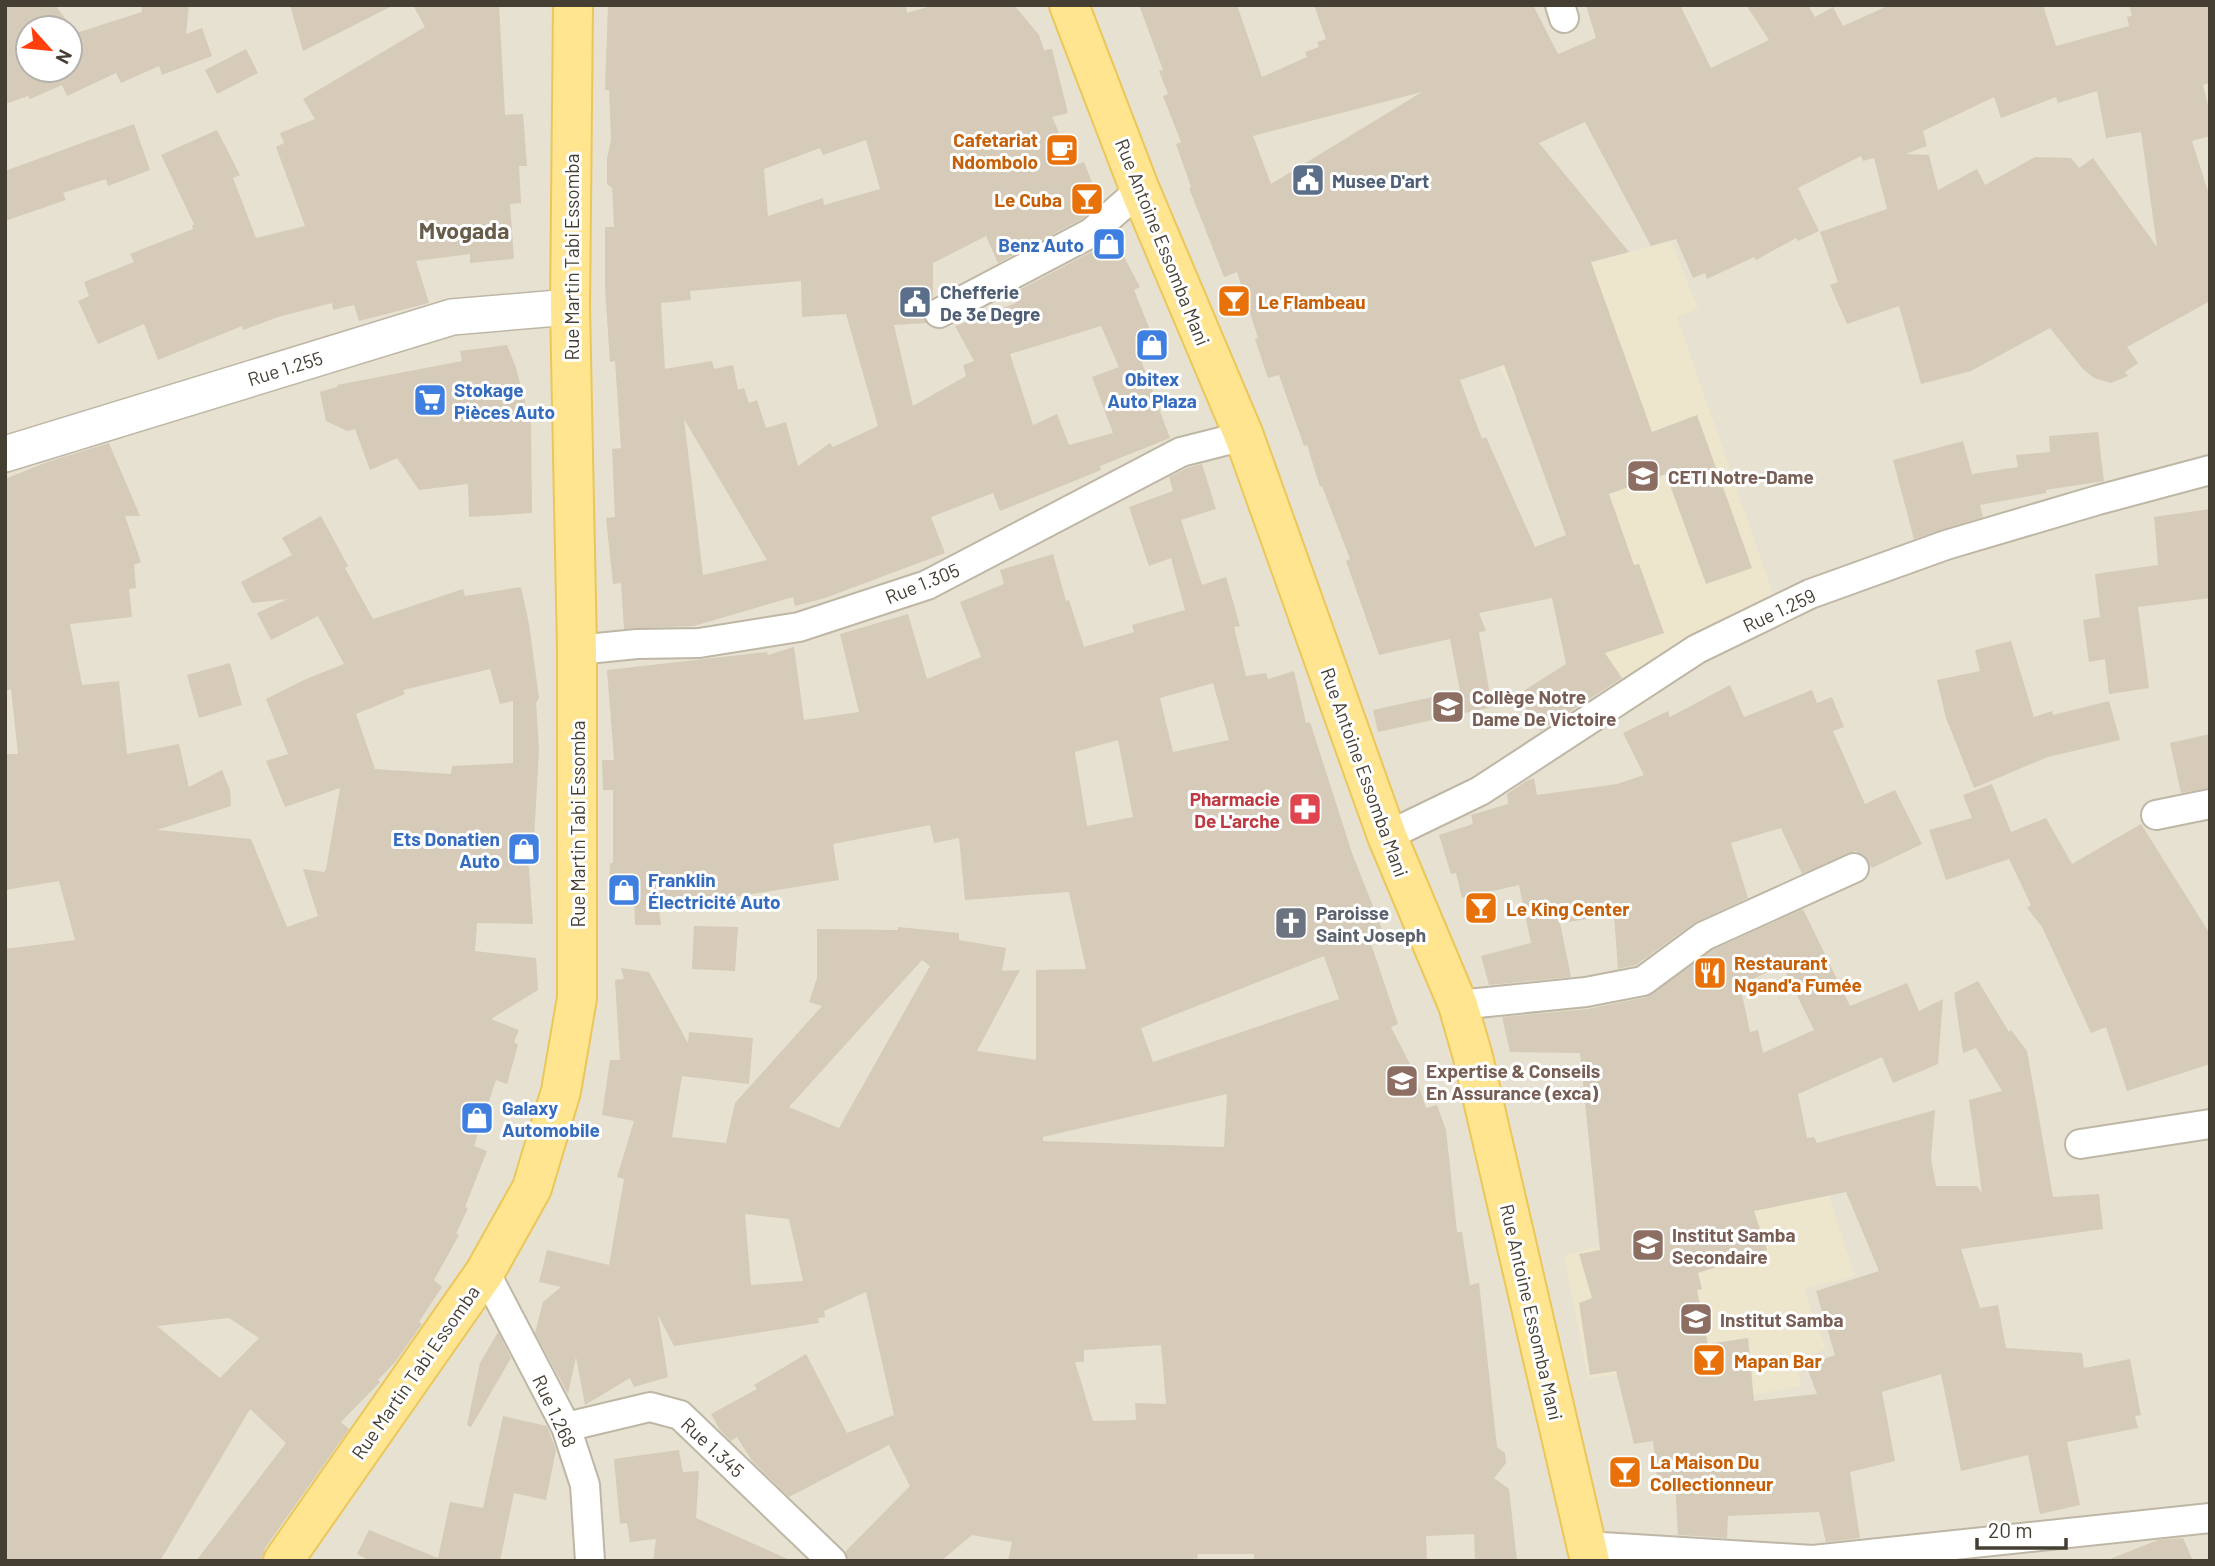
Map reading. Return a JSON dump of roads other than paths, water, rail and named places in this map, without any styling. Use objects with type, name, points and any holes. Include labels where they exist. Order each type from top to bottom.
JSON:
[{"type":"main road","name":"Rue Martin Tabi Essomba","points":[[283,1561],[485,1272],[532,1188],[561,1091],[577,998],[577,650],[570,307],[573,5]]},
{"type":"main road","name":"Rue Antoine Essomba Mani","points":[[1069,5],[1140,190],[1244,436],[1387,836],[1458,1005],[1473,1056],[1588,1553]]},
{"type":"street","points":[[939,313],[1091,233],[1140,190]]},
{"type":"street","name":"Rue 1.255","points":[[5,454],[452,317],[570,307]]},
{"type":"street","name":"Rue 1.305","points":[[577,650],[637,644],[699,643],[799,627],[928,585],[1181,452],[1244,436]]},
{"type":"street","name":"Rue 1.259","points":[[1387,836],[1480,791],[1698,649],[1810,594],[1946,545],[2210,470]]},
{"type":"street","points":[[2156,815],[2210,804]]},
{"type":"street","points":[[1458,1005],[1586,992],[1643,981],[1704,936],[1854,868]]},
{"type":"street","points":[[2080,1144],[2210,1124]]},
{"type":"street","name":"Rue 1.268","points":[[485,1272],[566,1427],[585,1485],[590,1561]]},
{"type":"street","name":"Rue 1.345","points":[[566,1427],[650,1407],[680,1415],[832,1561]]},
{"type":"street","points":[[1588,1553],[1813,1560],[2210,1518]]},
{"type":"place","name":"Cafetariat Ndombolo","points":[[1062,150]]},
{"type":"place","name":"Musee D'art","points":[[1308,180]]},
{"type":"place","name":"Le Cuba","points":[[1087,199]]},
{"type":"place","name":"Benz Auto","points":[[1109,244]]},
{"type":"place","name":"Le Flambeau","points":[[1234,301]]},
{"type":"place","name":"Chefferie De 3e Degre","points":[[915,302]]},
{"type":"place","name":"Obitex Auto Plaza","points":[[1152,345]]},
{"type":"place","name":"Stokage Pièces Auto","points":[[430,400]]},
{"type":"place","name":"CETI Notre-Dame","points":[[1643,476]]},
{"type":"place","name":"Collège Notre Dame De Victoire","points":[[1448,707]]},
{"type":"place","name":"Pharmacie De L'arche","points":[[1305,809]]},
{"type":"place","name":"Ets Donatien Auto","points":[[524,849]]},
{"type":"place","name":"Franklin Électricité Auto","points":[[624,890]]},
{"type":"place","name":"Le King Center","points":[[1481,908]]},
{"type":"place","name":"Paroisse Saint Joseph","points":[[1291,923]]},
{"type":"place","name":"Restaurant Ngand'a Fumée","points":[[1710,973]]},
{"type":"place","name":"Expertise & Conseils En Assurance (exca)","points":[[1402,1081]]},
{"type":"place","name":"Galaxy Automobile","points":[[477,1118]]},
{"type":"place","name":"Institut Samba Secondaire","points":[[1648,1245]]},
{"type":"place","name":"Institut Samba","points":[[1696,1319]]},
{"type":"place","name":"Mapan Bar","points":[[1709,1360]]},
{"type":"place","name":"La Maison Du Collectionneur","points":[[1625,1472]]},
{"type":"district","name":"Mvogada","points":[[464,230]]}]
